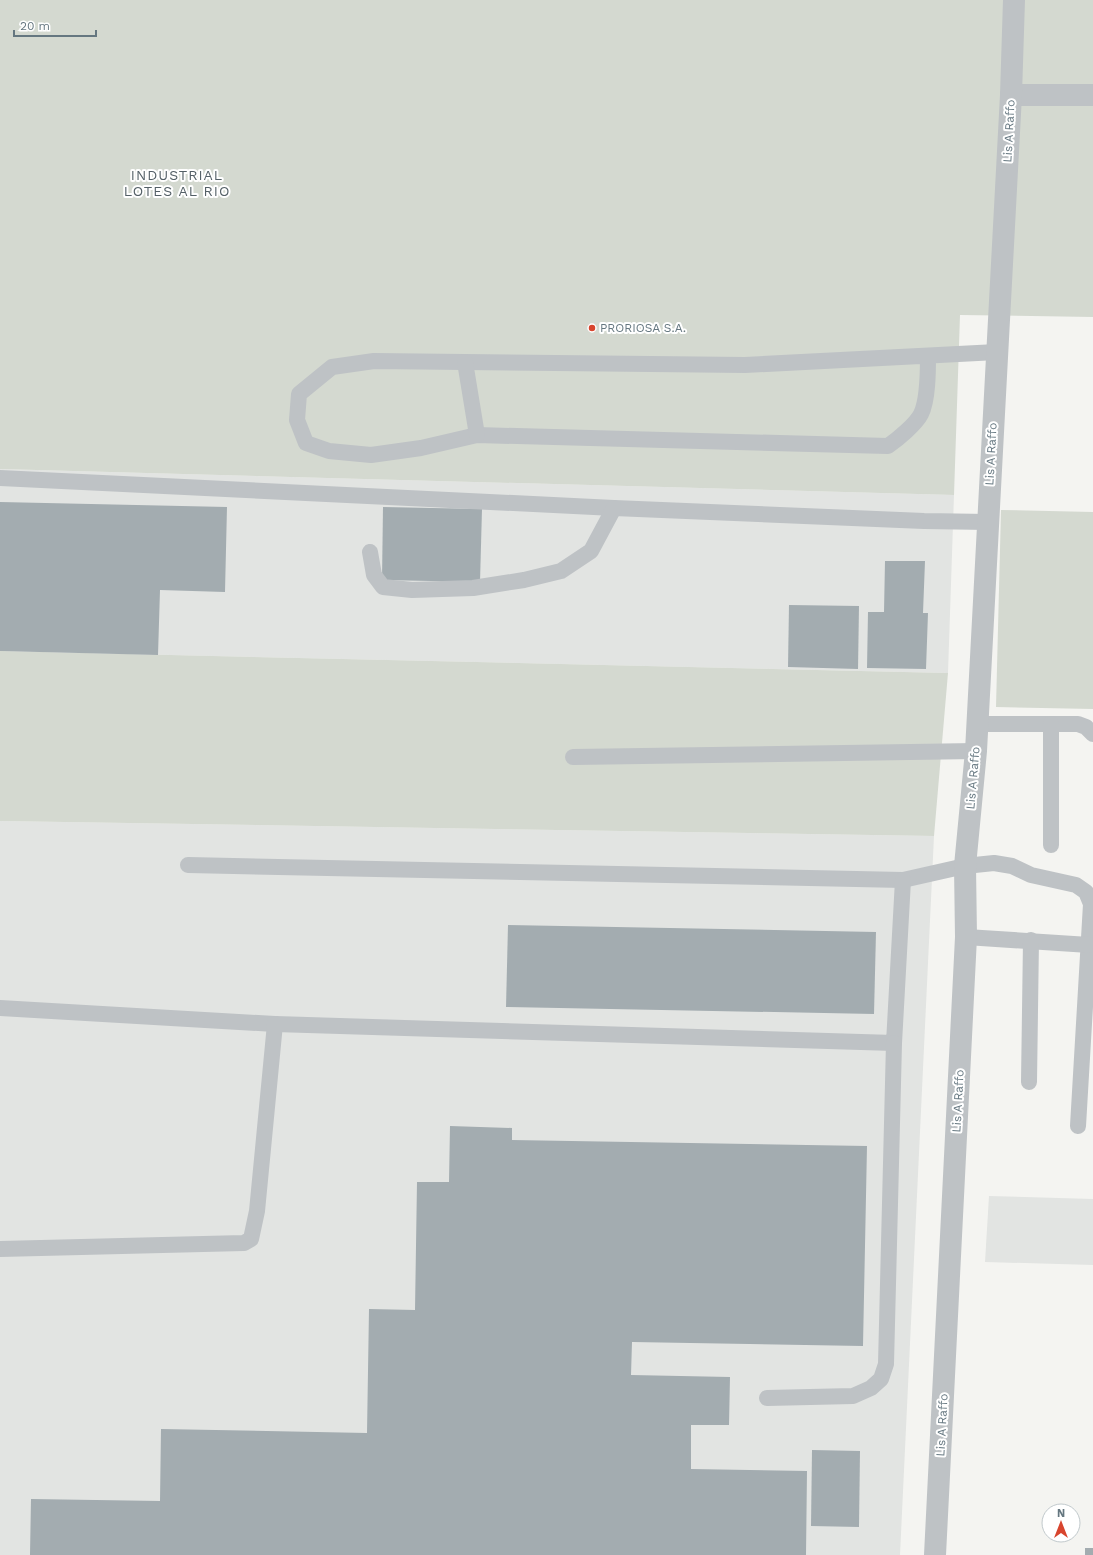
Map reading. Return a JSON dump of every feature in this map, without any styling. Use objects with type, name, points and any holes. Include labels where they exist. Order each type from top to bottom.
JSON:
[{"type":"street","name":"Lis A Raffo","points":[[935,1555],[966,937],[965,866],[976,751],[1011,95],[1014,0]]},
{"type":"street","points":[[1011,95],[1093,95]]},
{"type":"lane","points":[[928,356],[927,388],[921,414],[902,436],[888,446],[477,435],[421,448],[371,455],[329,451],[306,443],[297,420],[299,394],[332,367],[374,361],[745,365],[997,352]]},
{"type":"lane","points":[[465,362],[477,435]]},
{"type":"lane","points":[[0,478],[614,508],[924,521],[988,522]]},
{"type":"lane","points":[[370,552],[374,575],[383,586],[412,590],[473,588],[524,580],[561,571],[591,551],[614,508]]},
{"type":"lane","points":[[977,724],[1078,724],[1086,727],[1093,734]]},
{"type":"lane","points":[[1051,724],[1051,845]]},
{"type":"lane","points":[[573,757],[976,751]]},
{"type":"lane","points":[[188,865],[904,880],[965,866],[994,863],[1012,866],[1031,875],[1076,885],[1086,892],[1091,904],[1078,1126]]},
{"type":"lane","points":[[768,1398],[853,1396],[870,1388],[881,1379],[886,1364],[894,1043],[904,880]]},
{"type":"lane","points":[[966,937],[1031,940],[1089,945]]},
{"type":"lane","points":[[1029,1082],[1031,940]]},
{"type":"lane","points":[[0,1008],[275,1024],[894,1043]]},
{"type":"lane","points":[[0,1249],[244,1243],[249,1241],[251,1239],[257,1211],[275,1024]]},
{"type":"shaded area","points":[[0,0],[1093,0],[1093,317],[960,315],[954,495],[0,469]]},
{"type":"shaded area","points":[[0,469],[954,495],[948,673],[0,651]]},
{"type":"shaded area","points":[[1001,510],[1093,512],[1093,709],[996,707]]},
{"type":"shaded area","points":[[0,651],[948,673],[934,836],[0,821]]},
{"type":"shaded area","points":[[0,821],[934,836],[900,1555],[0,1555]]},
{"type":"shaded area","points":[[989,1196],[1093,1199],[1093,1265],[985,1262]]},
{"type":"building","points":[[0,502],[227,507],[225,592],[160,590],[158,655],[0,651]]},
{"type":"building","points":[[383,507],[482,509],[480,582],[382,580]]},
{"type":"building","points":[[885,561],[925,561],[923,613],[928,613],[926,669],[867,668],[868,612],[884,612]]},
{"type":"building","points":[[789,605],[859,606],[858,669],[788,667]]},
{"type":"building","points":[[508,925],[876,932],[874,1014],[506,1007]]},
{"type":"building","points":[[450,1126],[512,1128],[512,1140],[867,1146],[863,1346],[632,1342],[631,1375],[730,1377],[729,1425],[691,1425],[691,1469],[807,1471],[806,1555],[30,1555],[31,1499],[160,1501],[161,1429],[367,1433],[369,1309],[415,1310],[417,1182],[449,1182]]},
{"type":"building","points":[[812,1450],[860,1451],[859,1527],[811,1526]]},
{"type":"building","points":[[1085,1548],[1093,1548],[1093,1555],[1085,1555]]},
{"type":"place","name":"PRORIOSA S.A.","points":[[592,328]]},
{"type":"district","name":"INDUSTRIAL LOTES AL RIO","points":[[177,184]]}]
